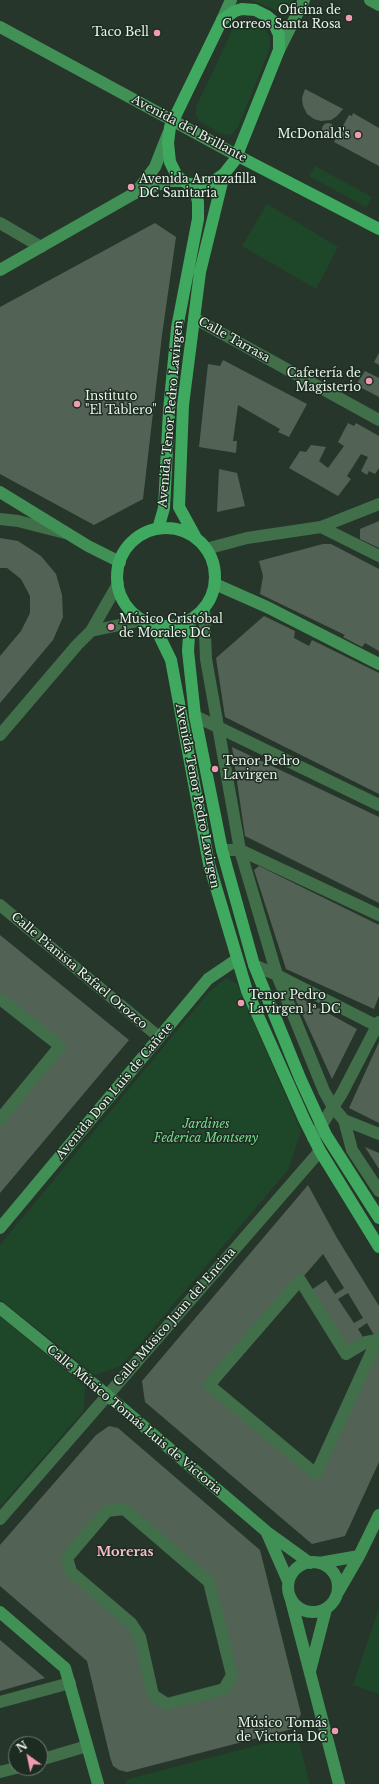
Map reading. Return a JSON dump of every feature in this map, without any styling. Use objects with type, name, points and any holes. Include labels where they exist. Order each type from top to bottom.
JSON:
[{"type":"main road","points":[[135,193],[155,167],[171,124],[231,0]]},
{"type":"main road","points":[[0,270],[135,193],[168,181],[205,184],[214,181],[224,174],[238,156],[279,50],[304,0]]},
{"type":"main road","points":[[370,0],[379,5]]},
{"type":"main road","points":[[222,20],[235,11],[242,9],[255,10],[267,16],[277,27],[280,42],[279,50]]},
{"type":"main road","name":"Avenida del Brillante","points":[[0,27],[171,124],[238,156],[379,229]]},
{"type":"main road","name":"Avenida Tenor Pedro Lavirgen","points":[[158,529],[165,497],[169,410],[177,328],[198,219],[198,202],[196,194],[177,176],[170,162],[168,143],[171,124]]},
{"type":"main road","name":"Avenida Tenor Pedro Lavirgen","points":[[196,538],[181,513],[178,497],[184,405],[200,272],[224,174]]},
{"type":"main road","points":[[0,492],[69,534],[120,562]]},
{"type":"main road","points":[[158,529],[182,531],[196,538],[206,549],[212,560],[215,572],[215,584],[211,598],[204,609],[190,620],[179,625],[166,626],[148,623],[133,614],[126,605],[118,584],[120,562],[126,550],[134,540],[146,533],[158,529]]},
{"type":"main road","points":[[215,584],[267,607],[379,664]]},
{"type":"main road","name":"Avenida Tenor Pedro Lavirgen","points":[[190,620],[188,651],[195,716],[222,850],[254,965],[300,1078],[321,1125],[379,1218]]},
{"type":"main road","name":"Avenida Tenor Pedro Lavirgen","points":[[148,623],[171,660],[209,864],[246,991],[313,1138],[379,1247]]},
{"type":"main road","name":"Avenida Don Luis de Cañete","points":[[0,1228],[208,979],[236,960]]},
{"type":"main road","name":"Calle Músico Tomás Luis de Victoria","points":[[0,1308],[107,1395],[266,1532],[314,1563]]},
{"type":"main road","points":[[291,1600],[298,1608],[307,1612],[316,1612],[326,1609],[333,1602],[359,1556],[379,1515]]},
{"type":"main road","name":"Calle Músico Tomás Luis de Victoria","points":[[266,1532],[288,1581]]},
{"type":"main road","points":[[339,1784],[288,1591],[288,1581],[296,1569],[314,1563],[359,1556]]},
{"type":"main road","points":[[314,1563],[328,1568],[334,1575],[337,1584],[337,1594]]},
{"type":"main road","points":[[310,1672],[326,1609]]},
{"type":"main road","points":[[0,1612],[65,1668],[98,1784]]},
{"type":"street","points":[[0,224],[41,247]]},
{"type":"street","name":"Calle Tarrasa","points":[[194,318],[379,420]]},
{"type":"street","points":[[206,549],[247,538],[321,527],[379,504]]},
{"type":"street","points":[[0,519],[18,521],[69,534]]},
{"type":"street","points":[[321,527],[379,556]]},
{"type":"street","points":[[0,735],[72,650],[91,631],[118,584]]},
{"type":"street","points":[[204,609],[206,659],[240,850],[277,975],[324,1091],[333,1107],[344,1120],[352,1150],[379,1190]]},
{"type":"street","points":[[91,631],[148,623]]},
{"type":"street","points":[[195,716],[379,805]]},
{"type":"street","points":[[222,850],[240,850],[379,915]]},
{"type":"street","name":"Calle Pianista Rafael Orozco","points":[[0,905],[159,1037]]},
{"type":"street","points":[[254,965],[378,1025],[341,1095],[313,1138]]},
{"type":"street","points":[[0,999],[60,1046],[0,1119]]},
{"type":"street","points":[[344,1120],[379,1134]]},
{"type":"street","name":"Calle Músico Juan del Encina","points":[[0,1519],[320,1151]]},
{"type":"street","points":[[300,1280],[346,1354],[366,1342],[377,1340],[316,1474],[210,1385],[300,1280]]},
{"type":"street","points":[[124,1509],[209,1582],[232,1675],[224,1689],[167,1704],[153,1695],[140,1637],[133,1626],[71,1572],[67,1558],[107,1511],[124,1509]]},
{"type":"street","points":[[0,1702],[70,1683]]},
{"type":"street","points":[[48,1758],[87,1746]]},
{"type":"green space","points":[[252,0],[294,0],[286,15]]},
{"type":"green space","points":[[241,23],[252,23],[264,28],[270,38],[270,48],[238,127],[232,134],[225,135],[199,121],[196,114],[197,105],[232,31]]},
{"type":"green space","points":[[315,166],[372,197],[366,207],[309,176]]},
{"type":"green space","points":[[267,204],[338,247],[316,289],[242,246]]},
{"type":"green space","name":"Jardines Federica Montseny","points":[[226,978],[237,984],[301,1131],[288,1170],[121,1366],[95,1375],[0,1299],[0,1245],[209,992]]},
{"type":"green space","points":[[0,1316],[85,1387],[84,1410],[0,1507]]},
{"type":"green space","points":[[379,1608],[379,1694],[353,1685]]},
{"type":"green space","points":[[297,1735],[310,1784],[126,1784],[125,1780]]},
{"type":"building","points":[[305,89],[343,109],[331,120],[321,121],[314,119],[307,114],[303,106],[302,98]]},
{"type":"building","name":"McDonald's","points":[[353,113],[379,128],[379,166],[334,142],[349,115],[352,116]]},
{"type":"building","points":[[326,123],[330,123],[334,129],[330,135],[326,135],[322,131],[322,127]]},
{"type":"building","name":"Instituto \"El Tablero\"","points":[[155,223],[176,237],[162,335],[143,499],[94,525],[0,474],[0,307]]},
{"type":"building","points":[[379,353],[379,365],[374,362]]},
{"type":"building","points":[[223,360],[307,404],[289,437],[278,432],[280,429],[238,405],[233,441],[237,441],[236,453],[199,447],[208,364],[220,366]]},
{"type":"building","name":"Cafetería de Magisterio","points":[[365,371],[379,378],[379,397],[356,385]]},
{"type":"building","points":[[348,423],[354,426],[356,423],[379,436],[379,468],[375,474],[369,471],[367,475],[361,471],[368,457],[361,454],[347,476],[351,479],[338,496],[289,468],[300,451],[306,452],[311,445],[326,447],[319,461],[328,468],[344,446],[338,442]]},
{"type":"building","points":[[219,469],[237,473],[245,506],[217,512]]},
{"type":"building","points":[[379,521],[379,548],[360,539],[360,529]]},
{"type":"building","points":[[0,538],[18,541],[41,556],[56,574],[62,595],[63,617],[53,640],[0,703],[0,656],[21,631],[30,613],[30,596],[21,579],[7,568],[0,568]]},
{"type":"building","points":[[323,544],[331,544],[379,569],[379,651],[365,643],[362,647],[343,637],[345,635],[260,594],[263,576],[259,561]]},
{"type":"building","points":[[264,616],[295,631],[294,638],[309,646],[312,640],[379,673],[379,794],[225,717],[216,658]]},
{"type":"building","points":[[232,747],[379,817],[379,903],[245,836]]},
{"type":"building","points":[[259,866],[379,925],[379,996],[374,1009],[286,969],[254,870]]},
{"type":"building","points":[[0,935],[129,1040],[0,1193],[0,1119],[60,1046],[0,999]]},
{"type":"building","points":[[293,994],[357,1029],[332,1079]]},
{"type":"building","points":[[379,1042],[379,1123],[349,1108]]},
{"type":"building","points":[[365,1147],[379,1153],[379,1169]]},
{"type":"building","points":[[308,1185],[337,1238],[379,1306],[379,1462],[345,1536],[312,1544],[145,1402],[142,1381]],"holes":[[[323,1254],[344,1288],[335,1294],[326,1280],[308,1292],[346,1354],[366,1342],[358,1329],[367,1323],[377,1340],[316,1474],[209,1385]],[[348,1293],[363,1318],[354,1323],[338,1299]]]},
{"type":"building","points":[[109,1426],[118,1428],[260,1550],[301,1714],[292,1729],[127,1772],[119,1770],[113,1766],[87,1661],[0,1586],[0,1545],[96,1435]],"holes":[[[124,1509],[209,1582],[232,1675],[224,1689],[167,1704],[153,1695],[131,1623],[71,1572],[67,1558],[107,1511]]]},
{"type":"building","points":[[0,1640],[45,1678],[0,1691]]},
{"type":"place","name":"Oficina de Correos Santa Rosa","points":[[349,18]]},
{"type":"place","name":"Taco Bell","points":[[157,33]]},
{"type":"place","name":"McDonald's","points":[[358,135]]},
{"type":"place","name":"Avenida Arruzafilla DC Sanitaria","points":[[131,187]]},
{"type":"place","name":"Cafetería de Magisterio","points":[[369,381]]},
{"type":"place","name":"Instituto \"El Tablero\"","points":[[77,404]]},
{"type":"place","name":"Músico Cristóbal de Morales DC","points":[[111,627]]},
{"type":"place","name":"Tenor Pedro Lavirgen","points":[[215,769]]},
{"type":"place","name":"Tenor Pedro Lavirgen 1ª DC","points":[[241,1003]]},
{"type":"place","name":"Músico Tomás de Victoria DC","points":[[335,1731]]},
{"type":"district","name":"Moreras","points":[[125,1552]]}]
